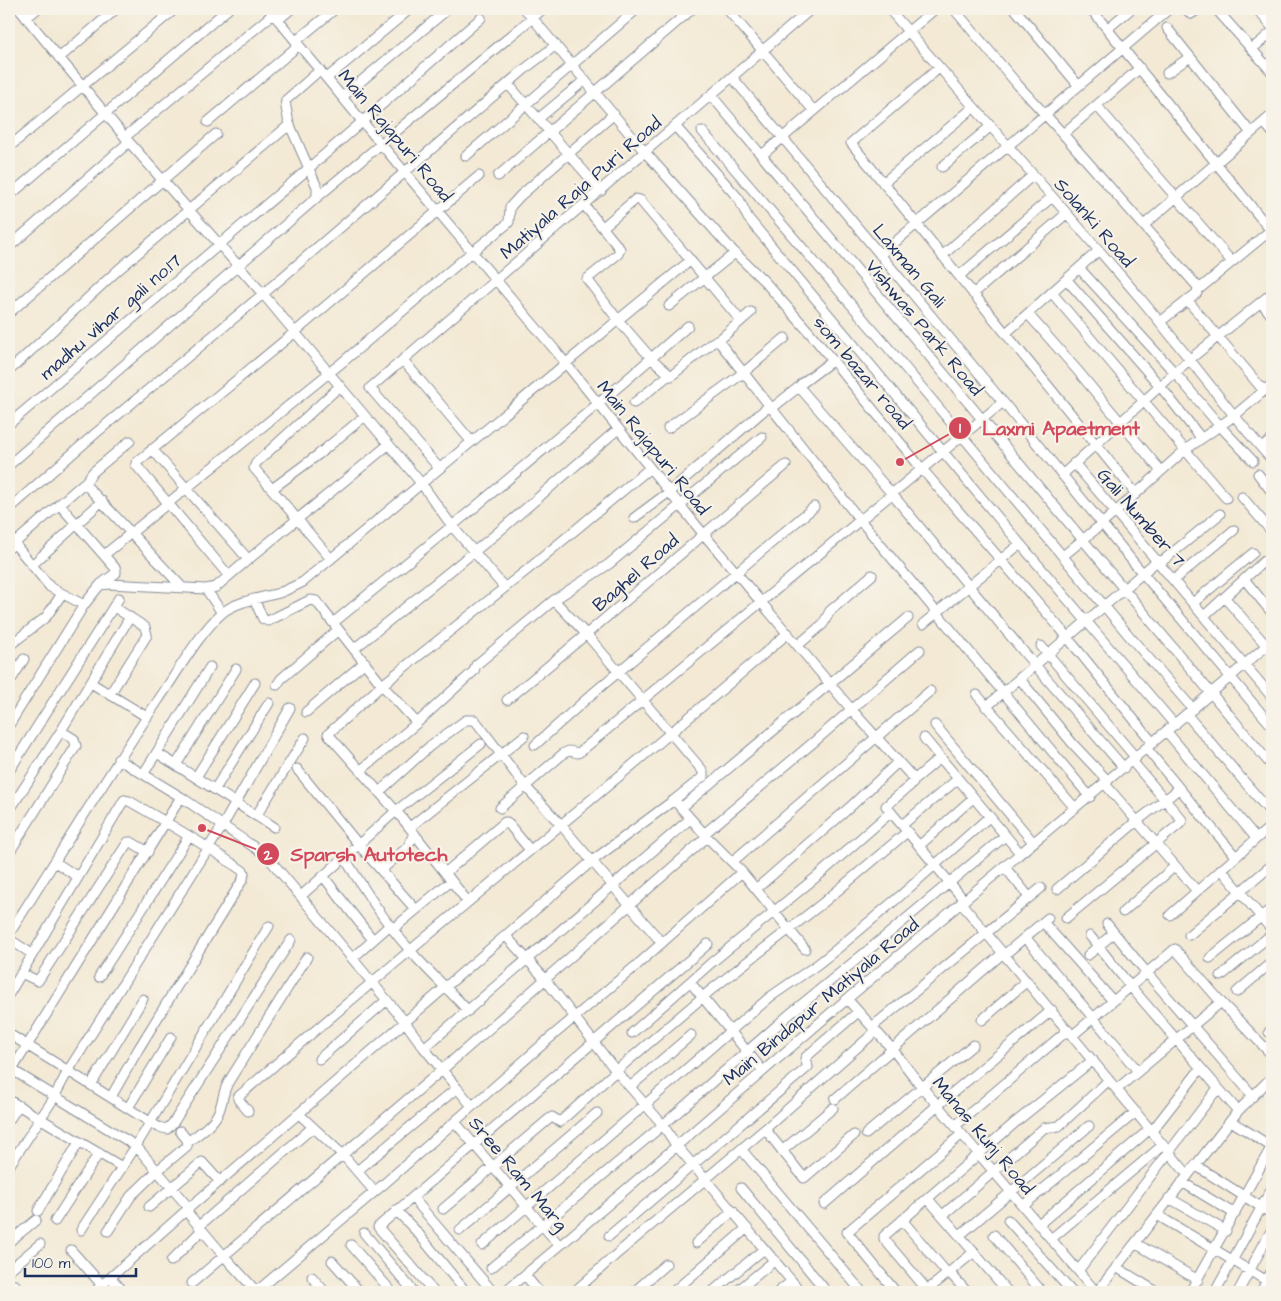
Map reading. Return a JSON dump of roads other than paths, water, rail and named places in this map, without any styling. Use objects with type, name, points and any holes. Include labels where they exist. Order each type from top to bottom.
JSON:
[{"type":"street","points":[[19,9],[127,140],[220,244],[295,332],[421,483],[452,526],[504,587]]},
{"type":"street","points":[[26,18],[37,9]]},
{"type":"street","points":[[58,58],[116,9]]},
{"type":"street","points":[[9,147],[175,9]]},
{"type":"street","points":[[9,196],[228,9]]},
{"type":"street","points":[[9,247],[127,140],[273,14],[291,9]]},
{"type":"street","points":[[208,122],[335,9]]},
{"type":"street","points":[[327,78],[410,9]]},
{"type":"street","points":[[342,96],[448,9]]},
{"type":"street","name":"som bazar road","points":[[525,9],[645,152],[735,253],[765,282],[833,360],[922,469],[1067,638],[1150,746],[1179,789],[1235,856]]},
{"type":"street","points":[[9,465],[315,199],[543,9]]},
{"type":"street","points":[[498,176],[692,9]]},
{"type":"street","points":[[727,9],[814,111]]},
{"type":"street","name":"Matiyala Raja Puri Road","points":[[439,468],[370,388],[811,9]]},
{"type":"street","name":"Solanki Road","points":[[889,9],[1160,322],[1234,416],[1272,460]]},
{"type":"street","points":[[762,156],[935,9]]},
{"type":"street","points":[[954,9],[1018,85],[1196,283],[1198,290]]},
{"type":"street","points":[[1015,9],[1078,85]]},
{"type":"street","points":[[1091,9],[1217,162],[1271,231],[1198,290],[1188,301],[1160,322]]},
{"type":"street","points":[[1108,28],[1131,9]]},
{"type":"street","points":[[880,255],[1169,9]]},
{"type":"street","points":[[1186,9],[1191,14],[1200,9]]},
{"type":"street","points":[[1216,9],[1272,72]]},
{"type":"street","points":[[1257,9],[1272,27]]},
{"type":"street","points":[[466,156],[633,10]]},
{"type":"street","name":"Main Rajapuri Road","points":[[273,14],[565,363],[761,602],[914,780]]},
{"type":"street","name":"madhu vihar gali no.17","points":[[9,424],[481,18]]},
{"type":"street","points":[[1167,28],[1251,133]]},
{"type":"street","points":[[1252,49],[1272,32]]},
{"type":"street","points":[[9,510],[96,433],[556,45]]},
{"type":"street","points":[[1167,74],[1190,56]]},
{"type":"street","points":[[939,68],[851,143],[1136,494]]},
{"type":"street","points":[[1062,134],[1140,68]]},
{"type":"street","points":[[315,199],[317,187],[289,123],[285,104],[286,100],[320,70]]},
{"type":"street","name":"Laxman Gali","points":[[732,77],[1272,726]]},
{"type":"street","points":[[538,119],[585,80]]},
{"type":"street","points":[[508,84],[600,191]]},
{"type":"street","name":"Vishwas Park Road","points":[[711,95],[1272,766]]},
{"type":"street","points":[[1097,106],[1232,262]]},
{"type":"street","points":[[883,183],[974,107]]},
{"type":"street","points":[[104,556],[131,532],[186,490],[329,373],[506,225],[510,207],[614,114]]},
{"type":"street","points":[[1144,226],[1272,115]]},
{"type":"street","points":[[1264,122],[1272,132]]},
{"type":"street","points":[[9,371],[71,313],[286,128],[289,123]]},
{"type":"street","points":[[675,126],[739,199],[748,218],[943,452],[1175,725]]},
{"type":"street","points":[[942,167],[990,126]]},
{"type":"street","points":[[702,131],[897,358],[1063,556],[1272,814]]},
{"type":"street","points":[[9,313],[216,134]]},
{"type":"street","points":[[942,256],[1033,175]]},
{"type":"street","points":[[229,576],[136,465],[139,460],[295,332],[479,176]]},
{"type":"street","points":[[959,276],[1052,198]]},
{"type":"street","points":[[603,227],[638,199],[741,321]]},
{"type":"street","points":[[584,205],[619,246],[620,251],[588,278],[587,281],[651,358],[669,375]]},
{"type":"street","points":[[973,294],[1066,214]]},
{"type":"street","points":[[1006,333],[1098,251]]},
{"type":"street","points":[[669,306],[735,253]]},
{"type":"street","points":[[9,934],[118,759],[210,625],[222,613],[254,599],[293,587],[309,577],[691,260]]},
{"type":"street","points":[[1080,268],[1253,461]]},
{"type":"street","points":[[1067,280],[1160,386],[1202,438]]},
{"type":"street","points":[[1052,293],[1226,498]]},
{"type":"street","name":"Gali Number 7","points":[[1272,293],[1189,360],[1074,463],[1272,697]]},
{"type":"street","points":[[1188,301],[1264,391]]},
{"type":"street","points":[[1261,302],[1272,316]]},
{"type":"street","points":[[634,403],[669,375],[673,376],[712,343],[718,341],[751,312]]},
{"type":"street","points":[[1028,314],[1161,471]]},
{"type":"street","points":[[277,685],[335,626],[688,326]]},
{"type":"street","points":[[668,428],[743,373],[785,338]]},
{"type":"street","points":[[718,341],[860,520],[1090,797]]},
{"type":"street","points":[[403,360],[471,441]]},
{"type":"street","points":[[634,518],[669,492],[770,408],[833,360]]},
{"type":"street","points":[[1063,556],[1185,450],[1234,416],[1272,384]]},
{"type":"street","points":[[331,559],[297,517],[256,472],[254,466],[340,386]]},
{"type":"street","points":[[800,386],[1124,768]]},
{"type":"street","points":[[500,808],[564,752],[578,753],[581,751],[1003,402]]},
{"type":"street","points":[[272,489],[310,462],[365,416]]},
{"type":"street","points":[[354,649],[496,534],[618,429]]},
{"type":"street","points":[[360,771],[417,724],[474,671],[476,664],[554,600],[609,564],[762,437]]},
{"type":"street","points":[[1262,448],[1272,439]]},
{"type":"street","points":[[84,605],[50,587],[11,543],[59,504],[80,484],[85,483],[94,472],[130,441]]},
{"type":"street","points":[[100,585],[206,589],[216,587],[297,517],[388,445]]},
{"type":"street","points":[[152,449],[248,559]]},
{"type":"street","points":[[1062,474],[1074,463]]},
{"type":"street","name":"Baghel Road","points":[[507,700],[587,635],[704,533],[786,465]]},
{"type":"street","points":[[468,902],[412,830],[328,734],[382,684],[650,468]]},
{"type":"street","points":[[1258,474],[1272,492]]},
{"type":"street","points":[[85,483],[182,587]]},
{"type":"street","points":[[1242,497],[1272,532]]},
{"type":"street","points":[[32,565],[102,501]]},
{"type":"street","points":[[9,725],[84,605],[100,585],[117,572],[59,504]]},
{"type":"street","points":[[535,745],[618,672],[814,507]]},
{"type":"street","points":[[986,707],[1143,573],[1220,514]]},
{"type":"street","points":[[1174,580],[1234,530]]},
{"type":"street","points":[[923,624],[1020,544]]},
{"type":"street","points":[[1194,603],[1253,553]]},
{"type":"street","points":[[1204,616],[1264,561],[1272,571]]},
{"type":"street","points":[[798,645],[823,624],[830,611],[872,575]]},
{"type":"street","points":[[1245,580],[1272,613]]},
{"type":"street","points":[[206,589],[222,613]]},
{"type":"street","points":[[9,646],[46,617],[62,594]]},
{"type":"street","points":[[9,771],[119,598]]},
{"type":"street","points":[[1107,783],[1190,714],[1245,664],[1270,646],[1225,598]]},
{"type":"street","points":[[254,599],[265,620],[274,618],[310,600],[318,603],[382,684],[417,724]]},
{"type":"street","points":[[94,1292],[112,1278],[187,1209],[300,1114],[505,934],[592,861],[704,776],[587,635],[554,600]]},
{"type":"street","points":[[110,694],[147,635],[145,627],[114,607]]},
{"type":"street","points":[[9,810],[61,731],[130,617]]},
{"type":"street","points":[[681,808],[908,618]]},
{"type":"street","points":[[248,1111],[238,1100],[238,1097],[372,981],[671,734],[788,634]]},
{"type":"street","points":[[1040,646],[1134,759],[1182,821],[1066,918]]},
{"type":"street","points":[[192,1283],[442,1070],[630,906],[705,836],[920,650]]},
{"type":"street","points":[[9,683],[24,659]]},
{"type":"street","points":[[306,712],[365,662]]},
{"type":"street","points":[[144,773],[210,667]]},
{"type":"street","points":[[176,765],[236,670]]},
{"type":"street","points":[[1019,678],[1197,891]]},
{"type":"street","points":[[91,683],[147,717]]},
{"type":"street","points":[[196,777],[255,683]]},
{"type":"street","points":[[732,862],[930,692]]},
{"type":"street","points":[[977,695],[1075,808]]},
{"type":"street","points":[[214,789],[269,703]]},
{"type":"street","points":[[9,1166],[55,1096],[68,1071],[209,848],[290,708]]},
{"type":"street","points":[[379,792],[430,746],[466,720],[475,720],[525,786],[662,943]]},
{"type":"street","points":[[935,725],[1033,842]]},
{"type":"street","points":[[9,854],[76,746],[74,739],[61,731]]},
{"type":"street","points":[[1167,732],[1256,838]]},
{"type":"street","points":[[381,870],[408,847],[412,830],[524,736]]},
{"type":"street","points":[[256,816],[305,738]]},
{"type":"street","points":[[924,738],[1020,853]]},
{"type":"street","points":[[301,896],[396,811],[481,744]]},
{"type":"street","points":[[157,753],[274,827]]},
{"type":"street","points":[[940,758],[886,806],[949,882],[985,932],[1071,1032],[1166,1148],[1185,1178],[1235,1214]]},
{"type":"street","points":[[118,759],[182,797],[267,856],[372,981],[472,1106]]},
{"type":"street","points":[[756,889],[849,808],[898,762]]},
{"type":"street","points":[[297,769],[358,844],[416,910]]},
{"type":"street","points":[[443,1209],[549,1118],[560,1122],[616,1071],[703,997],[790,930],[958,779]]},
{"type":"street","name":"Main Bindapur Matiyala Road","points":[[504,1292],[962,901],[1107,783]]},
{"type":"street","points":[[1056,889],[1137,821],[1179,789]]},
{"type":"street","points":[[182,797],[28,1045],[10,1069],[136,1146],[172,1188],[224,1256],[257,1292],[742,872]]},
{"type":"street","points":[[919,846],[974,798]]},
{"type":"street","points":[[9,994],[124,800],[129,800],[166,822],[243,871],[243,879],[111,1097]]},
{"type":"street","points":[[674,800],[705,836],[742,872],[805,949]]},
{"type":"street","points":[[632,1033],[891,812]]},
{"type":"street","points":[[482,1246],[770,998],[837,949],[989,817]]},
{"type":"street","points":[[424,1048],[690,819]]},
{"type":"street","points":[[445,873],[505,822],[509,824],[530,850]]},
{"type":"street","points":[[1170,915],[1272,825]]},
{"type":"street","points":[[99,976],[189,836]]},
{"type":"street","points":[[491,1268],[748,1052],[791,1013],[1005,836]]},
{"type":"street","points":[[21,973],[38,981],[128,842],[148,852]]},
{"type":"street","points":[[344,857],[370,900],[409,950],[468,1010]]},
{"type":"street","points":[[55,862],[78,877]]},
{"type":"street","points":[[1189,935],[1272,865]]},
{"type":"street","points":[[1004,866],[1029,897]]},
{"type":"street","points":[[1123,912],[1175,866]]},
{"type":"street","points":[[1221,869],[1272,932],[1221,976]]},
{"type":"street","points":[[323,876],[373,940]]},
{"type":"street","points":[[353,958],[373,940],[416,910],[451,881]]},
{"type":"street","points":[[574,1292],[765,1129],[874,1029],[985,932],[1041,888]]},
{"type":"street","points":[[1210,958],[1272,908]]},
{"type":"street","points":[[782,1150],[893,1050],[1046,920],[1113,1002]]},
{"type":"street","points":[[1107,924],[1253,1096]]},
{"type":"street","points":[[81,1230],[136,1146],[269,926]]},
{"type":"street","points":[[1088,955],[1114,933]]},
{"type":"street","points":[[505,934],[576,1017],[616,1071],[663,1124],[676,1145],[801,1292]]},
{"type":"street","points":[[1090,936],[1131,987],[1238,1111]]},
{"type":"street","points":[[1025,937],[1138,1072]]},
{"type":"street","points":[[9,939],[32,954]]},
{"type":"street","points":[[9,1034],[150,1122],[164,1129],[170,1128],[291,940]]},
{"type":"street","points":[[434,1292],[378,1227],[708,944]]},
{"type":"street","points":[[954,1126],[1071,1032],[1094,1018],[1175,949],[1221,1002],[1272,1055]]},
{"type":"street","points":[[108,1231],[130,1197],[215,1118],[229,1081],[307,957]]},
{"type":"street","points":[[1237,992],[1272,962]]},
{"type":"street","points":[[982,1020],[1027,981]]},
{"type":"street","points":[[690,982],[763,1071]]},
{"type":"street","points":[[91,1085],[143,999]]},
{"type":"street","name":"Manas Kunj Road","points":[[847,999],[893,1050],[954,1126],[1096,1292]]},
{"type":"street","points":[[319,1059],[387,1000]]},
{"type":"street","points":[[1117,1089],[1221,1002]]},
{"type":"street","points":[[824,1204],[937,1105],[1052,1010]]},
{"type":"street","points":[[609,1236],[808,1067],[806,1057],[858,1012]]},
{"type":"street","points":[[630,1087],[690,1035]]},
{"type":"street","points":[[128,1108],[171,1037]]},
{"type":"street","points":[[866,1134],[973,1044]]},
{"type":"street","points":[[974,1252],[927,1292],[883,1238],[1092,1060]]},
{"type":"street","points":[[1038,1225],[1151,1130],[1201,1068]]},
{"type":"street","points":[[1096,1292],[1238,1111],[1272,1077]]},
{"type":"street","points":[[943,1215],[1044,1128],[1059,1126],[1109,1080]]},
{"type":"street","points":[[357,1172],[456,1088]]},
{"type":"street","points":[[1078,1271],[1166,1148],[1218,1088]]},
{"type":"street","points":[[9,1100],[122,1167]]},
{"type":"street","points":[[9,1120],[18,1106]]},
{"type":"street","points":[[1023,1206],[1136,1112]]},
{"type":"street","points":[[460,1230],[597,1113]]},
{"type":"street","points":[[300,1114],[343,1155],[374,1191]]},
{"type":"street","points":[[1190,1292],[1272,1147],[1231,1121]]},
{"type":"street","name":"Sree Ram Marg","points":[[455,1122],[559,1245]]},
{"type":"street","points":[[960,1235],[1089,1126]]},
{"type":"street","points":[[171,1261],[201,1228],[313,1127]]},
{"type":"street","points":[[765,1129],[804,1178],[854,1135]]},
{"type":"street","points":[[180,1131],[188,1142]]},
{"type":"street","points":[[896,1292],[847,1232],[962,1134]]},
{"type":"street","points":[[9,1242],[37,1215],[79,1142]]},
{"type":"street","points":[[1051,1239],[1166,1148]]},
{"type":"street","points":[[741,1149],[862,1292]]},
{"type":"street","points":[[55,1221],[99,1153]]},
{"type":"street","points":[[149,1207],[202,1162],[220,1182]]},
{"type":"street","points":[[1195,1165],[1272,1214]]},
{"type":"street","points":[[741,1188],[827,1292]]},
{"type":"street","points":[[1215,1292],[1272,1188]]},
{"type":"street","points":[[413,1198],[493,1292]]},
{"type":"street","points":[[1170,1198],[1226,1230]]},
{"type":"street","points":[[928,1199],[1008,1292]]},
{"type":"street","points":[[396,1210],[417,1232],[466,1292]]},
{"type":"street","points":[[696,1243],[732,1211]]},
{"type":"street","points":[[1157,1215],[1270,1282]]},
{"type":"street","points":[[902,1220],[967,1292]]},
{"type":"street","points":[[1008,1220],[1072,1292]]},
{"type":"street","points":[[674,1292],[747,1228]]},
{"type":"street","points":[[1238,1292],[1272,1229]]},
{"type":"street","points":[[364,1233],[414,1292]]},
{"type":"street","points":[[994,1235],[1042,1292]]},
{"type":"street","points":[[1135,1243],[1198,1280]]},
{"type":"street","points":[[9,1270],[40,1244]]},
{"type":"street","points":[[351,1245],[392,1292]]},
{"type":"street","points":[[712,1292],[764,1248]]},
{"type":"street","points":[[71,1250],[102,1285]]},
{"type":"street","points":[[736,1292],[774,1260]]},
{"type":"street","points":[[332,1261],[360,1292]]},
{"type":"street","points":[[634,1292],[666,1264]]},
{"type":"street","points":[[1116,1267],[1157,1292]]},
{"type":"street","points":[[1261,1292],[1270,1282],[1272,1270]]},
{"type":"street","points":[[525,1275],[539,1292]]},
{"type":"street","points":[[312,1277],[325,1292]]},
{"type":"street","points":[[112,1278],[124,1292]]},
{"type":"street","points":[[778,1292],[792,1281]]},
{"type":"place","name":"Laxmi Apaetment","points":[[900,462]]},
{"type":"place","name":"Sparsh Autotech","points":[[202,828]]}]
